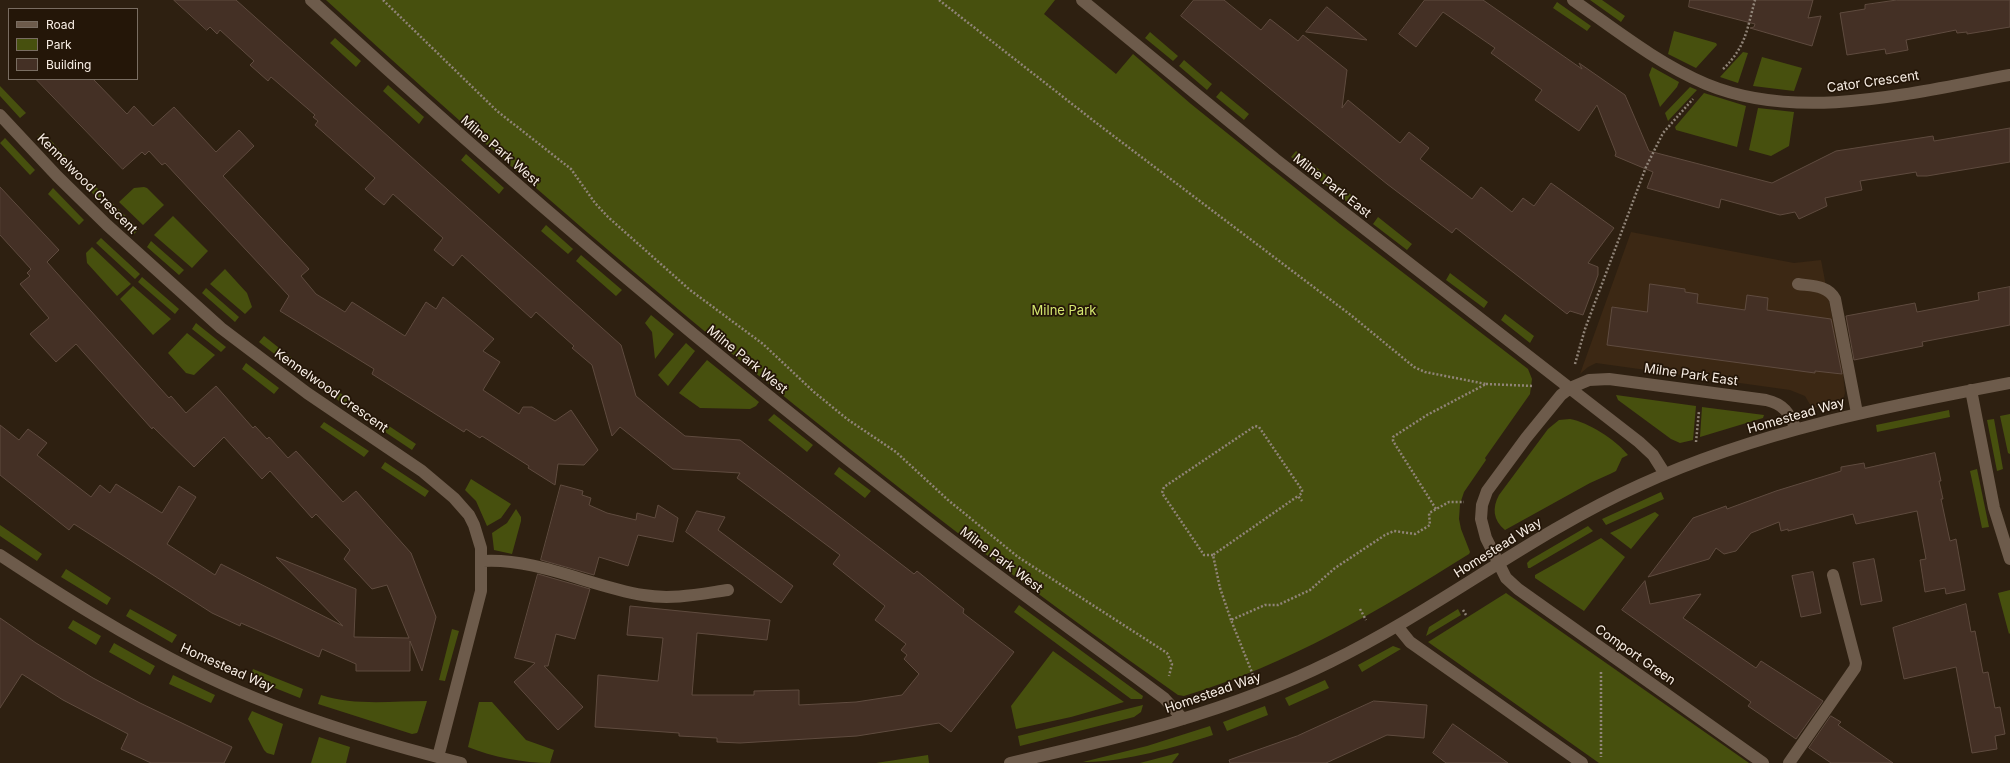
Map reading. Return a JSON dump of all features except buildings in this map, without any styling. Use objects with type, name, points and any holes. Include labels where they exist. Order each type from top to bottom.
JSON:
[{"type":"street","name":"Milne Park West","points":[[312,0],[388,71],[540,205],[726,361],[921,517],[1160,695],[1174,707],[1183,719]]},
{"type":"street","name":"Milne Park East","points":[[1082,0],[1281,164],[1648,450],[1665,474]]},
{"type":"street","name":"Cator Crescent","points":[[1573,0],[1657,59],[1707,84],[1742,95],[1771,100],[1828,103],[1876,98],[2010,75]]},
{"type":"street","name":"Kennelwood Crescent","points":[[0,115],[57,176],[107,225],[221,328],[307,393],[422,470],[454,498],[469,515],[474,525],[481,548],[483,561],[481,591],[476,617],[438,757]]},
{"type":"street","points":[[1798,284],[1824,289],[1830,292],[1835,299],[1857,413]]},
{"type":"street","name":"Milne Park East","points":[[1498,563],[1483,527],[1482,505],[1487,491],[1526,438],[1561,395],[1570,388],[1589,380],[1609,379],[1701,390],[1766,400],[1780,404],[1790,414],[1796,429]]},
{"type":"street","name":"Homestead Way","points":[[1010,763],[1057,758],[1183,719],[1260,692],[1328,663],[1397,626],[1453,593],[1498,563],[1599,505],[1665,474],[1796,429],[1857,413],[2010,383]]},
{"type":"street","points":[[1971,390],[1994,508],[2010,559]]},
{"type":"street","name":"Homestead Way","points":[[0,555],[104,621],[147,646],[223,684],[330,725],[461,763]]},
{"type":"street","points":[[483,561],[514,561],[645,595],[683,597],[728,590]]},
{"type":"street","name":"Comport Green","points":[[1498,563],[1506,578],[1518,589],[1763,763]]},
{"type":"street","points":[[1789,763],[1855,668],[1856,663],[1833,576]]},
{"type":"street","points":[[1397,626],[1410,642],[1582,763]]},
{"type":"path","points":[[383,0],[496,111],[571,169],[595,203],[608,217],[690,290],[763,344],[814,392],[847,418],[906,460],[954,504],[1018,557],[1167,653],[1170,658],[1172,669],[1160,695]]},
{"type":"path","points":[[939,0],[1105,130],[1352,316],[1414,367],[1425,372],[1486,384],[1534,386]]},
{"type":"path","points":[[1570,388],[1585,329],[1652,154],[1663,133],[1707,84],[1735,57],[1741,48],[1755,0]]},
{"type":"path","points":[[1436,509],[1393,441],[1393,438],[1427,415],[1486,384]]},
{"type":"path","points":[[1696,463],[1701,390]]},
{"type":"path","points":[[1255,426],[1259,427],[1302,490],[1302,494],[1213,555],[1204,555],[1162,493],[1164,487],[1255,426]]},
{"type":"path","points":[[1298,496],[1302,501]]},
{"type":"path","points":[[1232,620],[1266,606],[1278,606],[1310,590],[1334,568],[1389,533],[1405,531],[1418,533],[1430,525],[1429,513],[1449,502],[1458,500],[1482,505]]},
{"type":"path","points":[[1213,555],[1220,588],[1260,692]]},
{"type":"path","points":[[1461,608],[1466,615]]},
{"type":"path","points":[[1360,609],[1366,620]]},
{"type":"path","points":[[1601,760],[1602,649]]},
{"type":"shaded area","points":[[1631,232],[1794,263],[1821,260],[1843,374],[1845,393],[1843,400],[1837,404],[1812,408],[1805,396],[1790,390],[1596,363],[1588,367],[1580,374]]},
{"type":"green space","name":"Milne Park","points":[[326,0],[1055,0],[1044,14],[1116,74],[1133,54],[1191,104],[1340,224],[1528,369],[1532,379],[1530,394],[1485,458],[1486,460],[1464,492],[1460,504],[1459,519],[1461,529],[1470,552],[1400,596],[1331,635],[1260,668],[1223,683],[1184,696],[1178,695],[956,532],[741,361],[635,273],[531,183]]},
{"type":"green space","points":[[1590,0],[1602,0],[1625,16],[1621,22]]},
{"type":"green space","points":[[1557,2],[1591,26],[1587,31],[1553,8]]},
{"type":"green space","points":[[1674,31],[1716,43],[1717,45],[1696,68],[1668,54]]},
{"type":"green space","points":[[1150,32],[1178,56],[1173,61],[1145,38]]},
{"type":"green space","points":[[335,38],[361,61],[356,67],[330,43]]},
{"type":"green space","points":[[1743,52],[1748,53],[1738,83],[1720,77]]},
{"type":"green space","points":[[1762,57],[1802,68],[1794,91],[1753,86]]},
{"type":"green space","points":[[1184,60],[1212,84],[1207,90],[1179,66]]},
{"type":"green space","points":[[1652,67],[1679,82],[1677,87],[1660,107],[1649,75]]},
{"type":"green space","points":[[388,85],[424,117],[419,124],[383,91]]},
{"type":"green space","points":[[0,86],[26,113],[20,118],[0,96]]},
{"type":"green space","points":[[1690,87],[1697,90],[1668,121],[1665,113]]},
{"type":"green space","points":[[1221,91],[1249,114],[1244,120],[1216,97]]},
{"type":"green space","points":[[1704,93],[1746,106],[1737,147],[1676,130],[1675,127]]},
{"type":"green space","points":[[1758,108],[1794,112],[1789,146],[1771,156],[1749,150]]},
{"type":"green space","points":[[43,132],[73,164],[67,169],[37,137]]},
{"type":"green space","points":[[5,138],[35,170],[30,175],[0,143]]},
{"type":"green space","points":[[1296,151],[1360,202],[1356,209],[1291,157]]},
{"type":"green space","points":[[466,154],[504,188],[499,194],[461,160]]},
{"type":"green space","points":[[91,182],[139,229],[134,234],[86,187]]},
{"type":"green space","points":[[53,188],[84,220],[79,225],[48,194]]},
{"type":"green space","points":[[134,188],[147,188],[164,205],[143,225],[119,202]]},
{"type":"green space","points":[[173,216],[208,251],[192,268],[154,235]]},
{"type":"green space","points":[[1378,217],[1412,244],[1407,250],[1373,224]]},
{"type":"green space","points":[[546,225],[573,249],[568,254],[541,231]]},
{"type":"green space","points":[[101,238],[140,274],[135,279],[96,243]]},
{"type":"green space","points":[[151,241],[184,270],[179,275],[147,247]]},
{"type":"green space","points":[[92,247],[131,284],[117,296],[87,263],[86,253]]},
{"type":"green space","points":[[581,255],[622,290],[616,296],[576,261]]},
{"type":"green space","points":[[225,269],[247,293],[252,307],[245,314],[210,284]]},
{"type":"green space","points":[[1450,273],[1488,302],[1484,308],[1446,280]]},
{"type":"green space","points":[[142,277],[179,309],[175,314],[138,282]]},
{"type":"green space","points":[[133,286],[171,319],[153,335],[120,299]]},
{"type":"green space","points":[[206,288],[239,317],[235,322],[202,293]]},
{"type":"green space","points":[[1505,314],[1534,336],[1530,343],[1501,320]]},
{"type":"green space","points":[[651,315],[674,334],[655,359],[652,332],[645,323]]},
{"type":"green space","points":[[196,323],[226,347],[221,352],[192,329]]},
{"type":"green space","points":[[187,333],[215,355],[194,375],[186,373],[168,353]]},
{"type":"green space","points":[[264,336],[298,363],[294,369],[259,342]]},
{"type":"green space","points":[[686,343],[695,351],[668,386],[658,375]]},
{"type":"green space","points":[[707,360],[759,402],[756,406],[750,409],[700,408],[679,393]]},
{"type":"green space","points":[[246,363],[279,388],[274,394],[242,369]]},
{"type":"green space","points":[[323,381],[359,406],[355,412],[319,387]]},
{"type":"green space","points":[[1616,395],[1696,406],[1693,440],[1680,443],[1671,439],[1618,400]]},
{"type":"green space","points":[[1702,407],[1764,415],[1763,418],[1700,437]]},
{"type":"green space","points":[[1949,410],[1950,417],[1877,432],[1876,425]]},
{"type":"green space","points":[[774,414],[813,445],[807,452],[768,420]]},
{"type":"green space","points":[[2010,414],[2010,454],[2008,453],[2000,416]]},
{"type":"green space","points":[[1570,419],[1601,432],[1616,443],[1628,455],[1622,458],[1616,471],[1590,483],[1505,530],[1498,522],[1495,514],[1495,505],[1499,495],[1548,429],[1559,420]]},
{"type":"green space","points":[[1994,419],[2003,469],[1997,471],[1987,420]]},
{"type":"green space","points":[[380,420],[416,444],[412,450],[376,426]]},
{"type":"green space","points":[[324,422],[369,451],[364,457],[320,427]]},
{"type":"green space","points":[[385,462],[429,491],[425,497],[381,468]]},
{"type":"green space","points":[[839,467],[871,491],[865,498],[834,474]]},
{"type":"green space","points":[[1977,469],[1989,527],[1982,528],[1970,471]]},
{"type":"green space","points":[[471,479],[511,504],[501,518],[487,526],[476,501],[465,490]]},
{"type":"green space","points":[[1661,492],[1664,499],[1606,525],[1602,519]]},
{"type":"green space","points":[[516,509],[521,517],[521,521],[512,554],[494,550],[492,533],[507,523]]},
{"type":"green space","points":[[1655,512],[1659,515],[1631,549],[1610,533]]},
{"type":"green space","points":[[0,525],[42,554],[37,561],[0,536]]},
{"type":"green space","points":[[1588,526],[1593,531],[1528,568],[1527,563],[1530,560]]},
{"type":"green space","points":[[1601,538],[1625,557],[1584,611],[1535,578],[1535,575]]},
{"type":"green space","points":[[66,569],[111,598],[107,605],[61,577]]},
{"type":"green space","points":[[2010,590],[2010,633],[2009,634],[1998,593]]},
{"type":"green space","points":[[1506,593],[1749,763],[1599,763],[1428,642]]},
{"type":"green space","points":[[1019,605],[1143,696],[1142,699],[1131,699],[1014,612]]},
{"type":"green space","points":[[130,609],[177,635],[172,643],[126,616]]},
{"type":"green space","points":[[1458,609],[1461,615],[1426,636],[1429,627]]},
{"type":"green space","points":[[73,620],[101,636],[96,645],[68,628]]},
{"type":"green space","points":[[452,629],[459,631],[445,681],[439,680]]},
{"type":"green space","points":[[114,643],[155,666],[150,675],[109,652]]},
{"type":"green space","points":[[1393,646],[1401,649],[1362,672],[1358,665]]},
{"type":"green space","points":[[1053,651],[1124,702],[1071,717],[1016,729],[1011,706]]},
{"type":"green space","points":[[253,669],[303,689],[300,698],[250,678]]},
{"type":"green space","points":[[173,675],[215,695],[211,703],[169,684]]},
{"type":"green space","points":[[1325,680],[1329,688],[1289,706],[1285,698]]},
{"type":"green space","points":[[321,695],[347,701],[360,702],[427,701],[418,731],[417,733],[412,734],[318,704]]},
{"type":"green space","points":[[479,702],[492,702],[526,740],[554,750],[550,763],[508,759],[487,754],[468,747]]},
{"type":"green space","points":[[1143,705],[1141,712],[1134,717],[1020,746],[1018,736]]},
{"type":"green space","points":[[1265,706],[1268,715],[1227,731],[1223,722]]},
{"type":"green space","points":[[252,711],[283,724],[274,755],[267,753],[264,750],[248,719]]},
{"type":"green space","points":[[1210,726],[1213,735],[1182,744],[1131,757],[1098,762],[1083,762],[1147,746]]},
{"type":"green space","points":[[319,737],[350,747],[346,763],[311,763]]},
{"type":"green space","points":[[1179,754],[1172,763],[1140,763]]},
{"type":"green space","points":[[928,755],[929,763],[876,763]]}]
